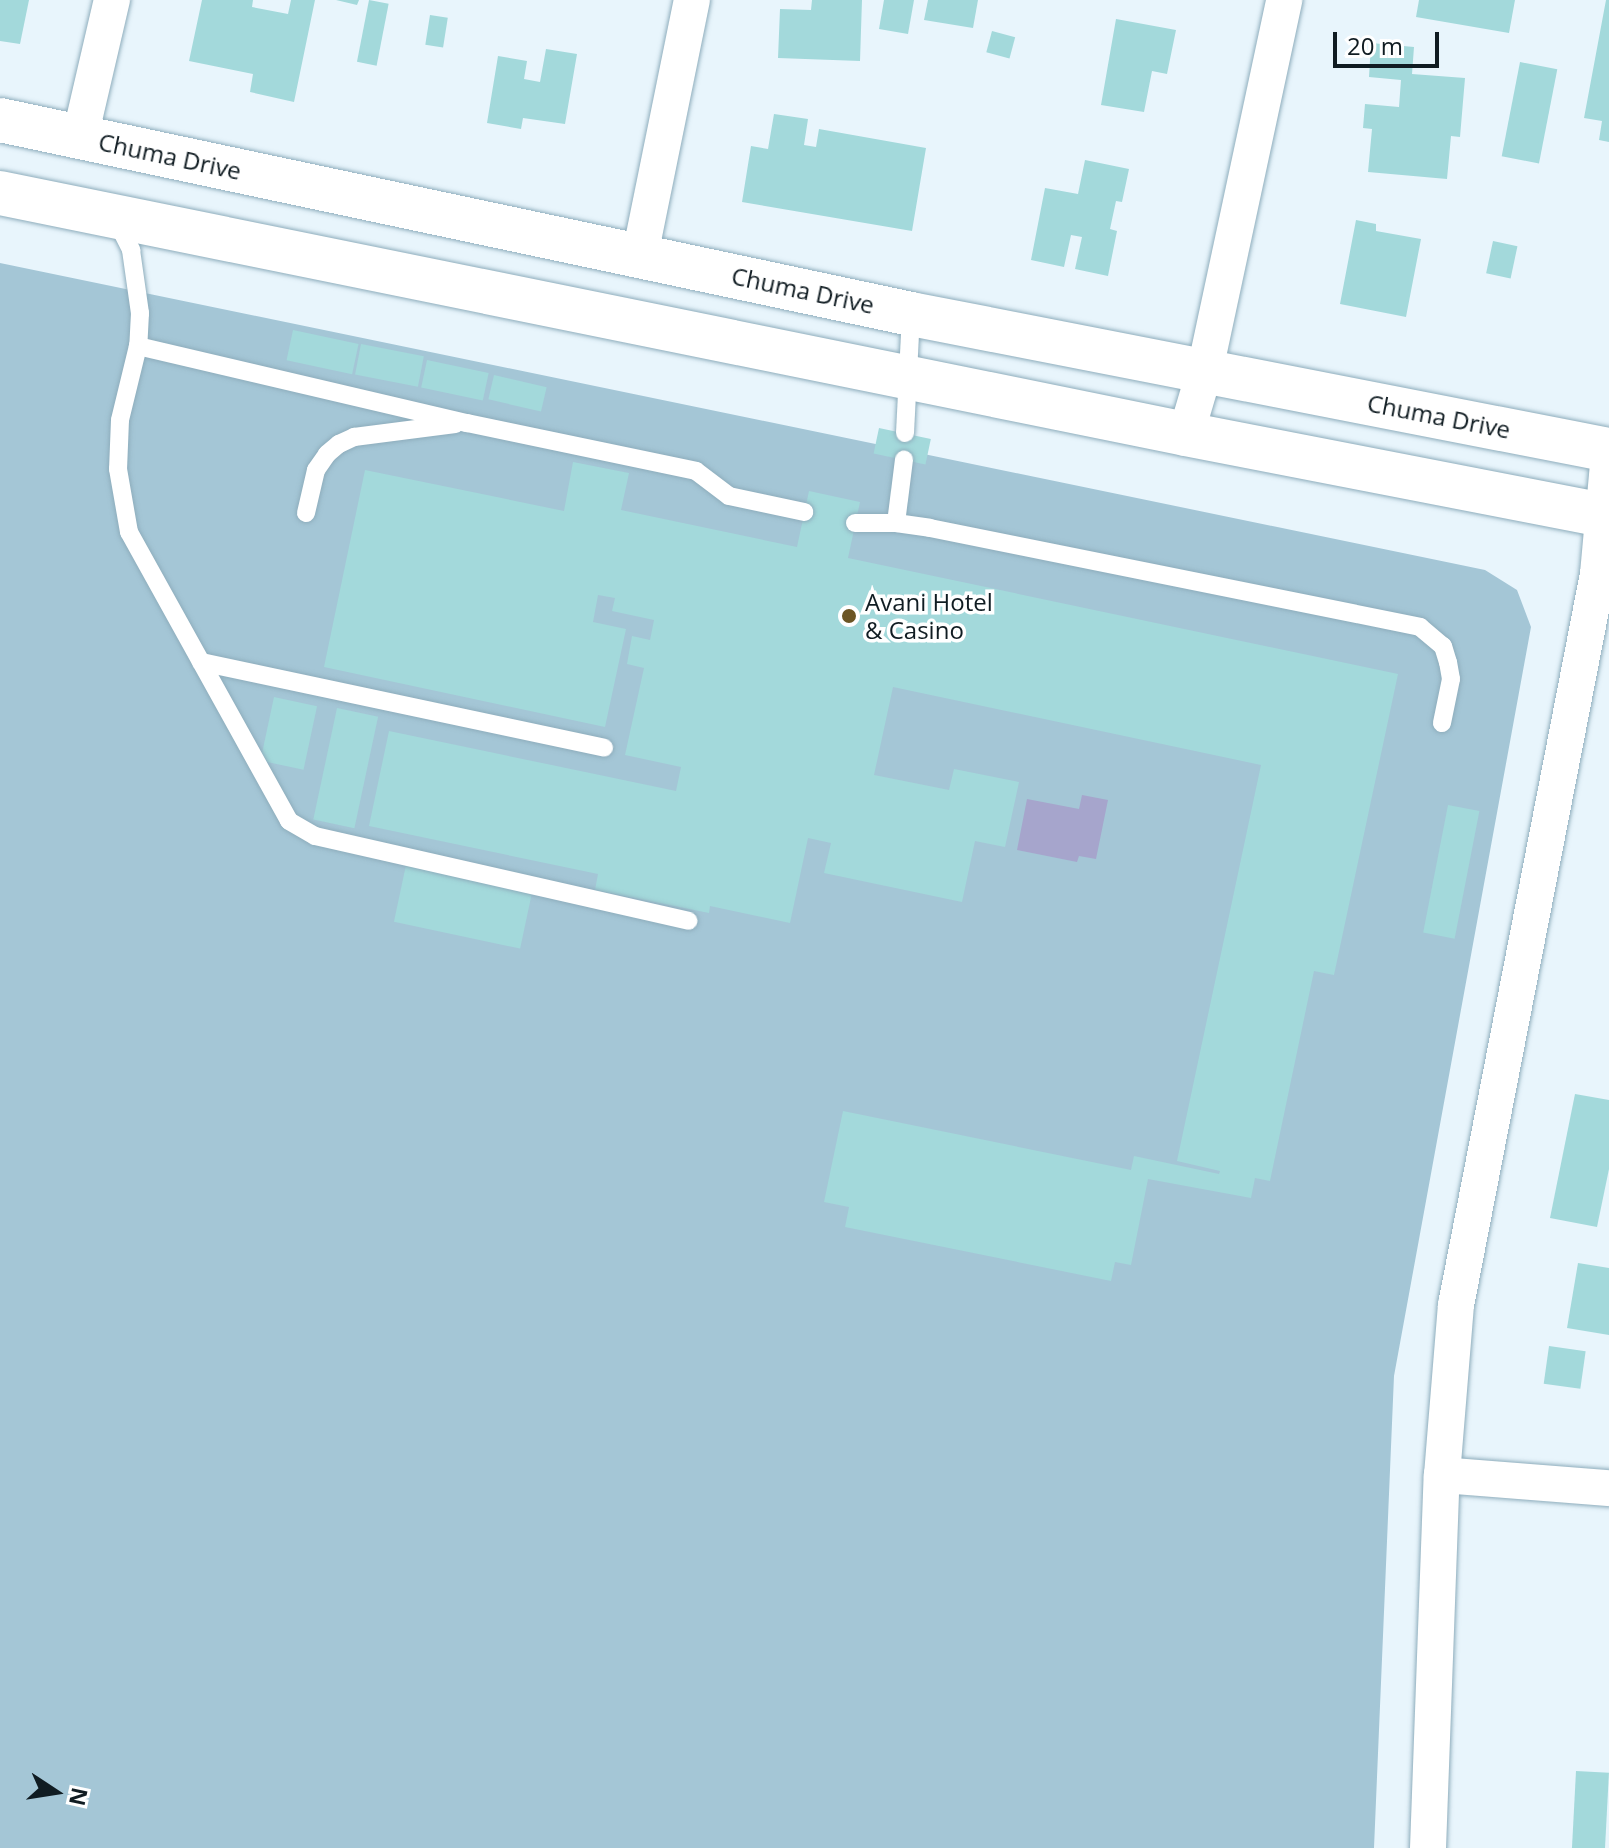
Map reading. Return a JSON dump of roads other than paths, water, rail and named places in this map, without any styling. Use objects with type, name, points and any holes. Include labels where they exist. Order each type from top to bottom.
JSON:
[{"type":"main road","name":"Chuma Drive","points":[[0,120],[911,314],[1609,451]]},
{"type":"main road","points":[[0,193],[1186,434],[1607,516]]},
{"type":"street","points":[[80,137],[112,0]]},
{"type":"street","points":[[640,255],[692,0]]},
{"type":"street","points":[[1186,434],[1205,370],[1284,0]]},
{"type":"street","points":[[1428,1848],[1442,1475],[1456,1305],[1574,703],[1607,516],[1609,451]]},
{"type":"street","points":[[1442,1475],[1609,1488]]},
{"type":"lane","points":[[115,217],[131,250],[138,282],[138,346],[120,420],[118,469],[129,532],[289,821],[315,836],[688,921]]},
{"type":"lane","points":[[905,433],[911,314]]},
{"type":"lane","points":[[138,346],[467,423],[696,471],[729,496],[804,512]]},
{"type":"lane","points":[[306,513],[316,470],[339,444],[354,437],[467,423]]},
{"type":"lane","points":[[896,523],[904,460]]},
{"type":"lane","points":[[855,523],[896,523],[1420,627],[1443,646],[1448,662],[1451,679],[1442,723]]},
{"type":"lane","points":[[201,662],[604,748]]},
{"type":"place","name":"Avani Hotel & Casino","points":[[849,616]]}]
